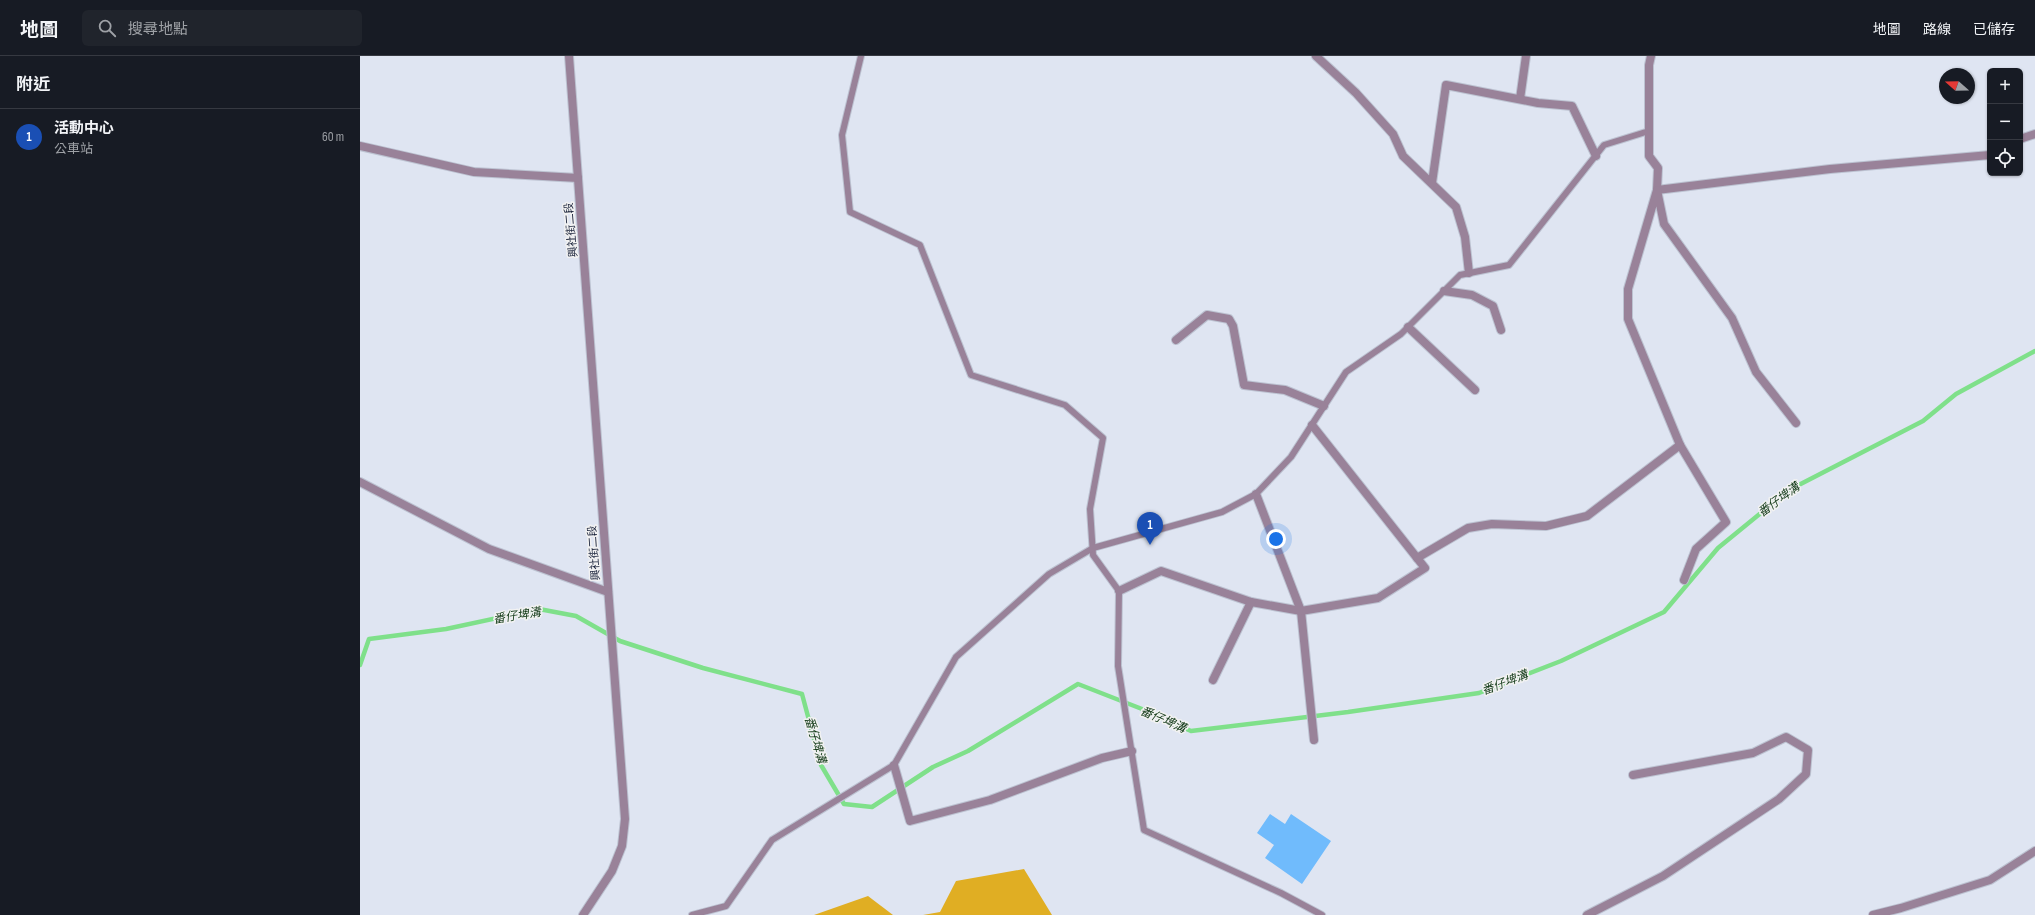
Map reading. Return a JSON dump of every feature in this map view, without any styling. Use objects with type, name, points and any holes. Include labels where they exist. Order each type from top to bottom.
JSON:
[{"type":"street","name":"興社街二段","points":[[569,56],[588,294],[625,819],[622,846],[612,871],[583,915]]},
{"type":"street","points":[[1316,56],[1356,93],[1393,134],[1403,156],[1456,207],[1465,237],[1469,273]]},
{"type":"street","points":[[1520,99],[1526,56]]},
{"type":"street","points":[[1651,56],[1649,65],[1649,156],[1658,168],[1658,190],[1664,224],[1732,318],[1756,372],[1796,423]]},
{"type":"street","points":[[1432,183],[1446,85],[1520,99],[1572,106],[1596,156]]},
{"type":"street","points":[[2023,137],[2035,134]]},
{"type":"street","points":[[360,146],[474,172],[578,178]]},
{"type":"street","points":[[1658,190],[1830,169],[1987,155]]},
{"type":"street","points":[[1658,190],[1628,288],[1628,319],[1680,445],[1726,522],[1696,549],[1684,580]]},
{"type":"street","points":[[1444,291],[1472,295],[1493,306],[1501,330]]},
{"type":"street","points":[[1176,340],[1207,315],[1229,319],[1233,326],[1244,385],[1285,390],[1324,406]]},
{"type":"street","points":[[1408,327],[1475,390]]},
{"type":"street","points":[[1120,592],[1161,571],[1251,602],[1302,611],[1378,598],[1425,568],[1312,425]]},
{"type":"street","points":[[1417,558],[1468,528],[1492,524],[1546,526],[1587,516],[1680,445]]},
{"type":"street","points":[[360,482],[488,549],[608,592]]},
{"type":"street","points":[[1256,494],[1302,611],[1314,740]]},
{"type":"street","points":[[1213,680],[1251,602]]},
{"type":"street","points":[[1588,915],[1664,876],[1779,798],[1806,774],[1808,750],[1786,737],[1753,753],[1633,774]]},
{"type":"street","points":[[894,765],[910,821],[990,800],[1102,758],[1132,751]]},
{"type":"street","points":[[1872,915],[1901,908],[1990,880],[2035,851]]},
{"type":"lane","points":[[861,56],[842,135],[850,212],[920,245],[971,375],[1066,405],[1103,438],[1090,509],[1093,554],[1120,592],[1118,666],[1144,830],[1280,892],[1322,915]]},
{"type":"lane","points":[[692,915],[726,906],[772,840],[894,765],[956,657],[1049,574],[1093,548],[1222,512],[1256,494],[1291,457],[1346,372],[1401,334],[1460,275],[1508,266],[1604,145],[1649,131]]},
{"type":"shaded area","points":[[1024,869],[1052,915],[923,915],[940,912],[956,881]]},
{"type":"shaded area","points":[[868,896],[893,915],[814,915]]},
{"type":"building","points":[[1270,814],[1285,824],[1291,814],[1331,841],[1302,884],[1265,858],[1274,845],[1257,833]]},
{"type":"waterway","name":"番仔埤溝","points":[[360,665],[369,639],[446,629],[539,609],[576,616],[620,641],[703,668],[802,694],[821,765],[844,804],[872,807],[933,767],[968,751],[1078,684],[1142,709],[1191,731],[1348,712],[1479,693],[1561,661],[1664,612],[1718,548],[1789,490],[1923,421],[1956,394],[2035,351]]},
{"type":"place","name":"活動中心","points":[[1150,545]]}]
